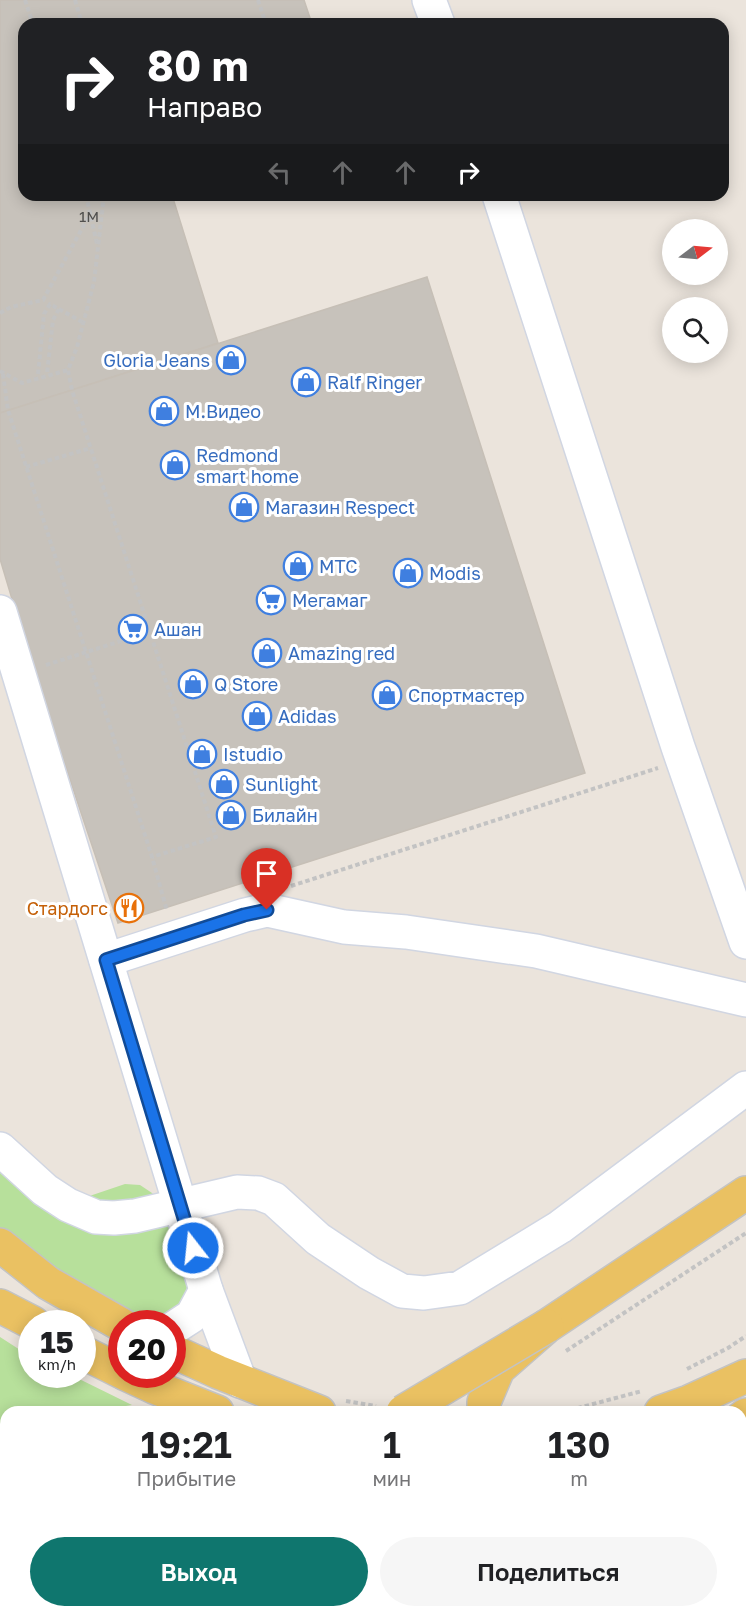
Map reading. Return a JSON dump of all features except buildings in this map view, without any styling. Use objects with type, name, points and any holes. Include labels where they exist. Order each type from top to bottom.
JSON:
[{"type":"main road","points":[[484,1406],[498,1369],[555,1339],[734,1201]]},
{"type":"main road","points":[[0,1245],[48,1282],[108,1317]]},
{"type":"main road","points":[[397,1406],[555,1339]]},
{"type":"main road","points":[[186,1357],[240,1381],[332,1406]]},
{"type":"main road","points":[[654,1400],[689,1402],[746,1377]]},
{"type":"main road","points":[[706,1406],[746,1377]]},
{"type":"main road","points":[[157,1388],[202,1406]]},
{"type":"lane","points":[[502,201],[675,736],[746,942]]},
{"type":"lane","points":[[0,612],[206,1290],[240,1381]]},
{"type":"lane","points":[[106,960],[244,915],[267,910],[344,927],[406,932],[536,951],[746,1000]]},
{"type":"lane","points":[[0,1149],[45,1190],[68,1205],[96,1217],[135,1216],[237,1192],[258,1193],[274,1199],[318,1239],[369,1273],[402,1291],[446,1292],[460,1288],[560,1227],[746,1089]]},
{"type":"lane","points":[[186,1320],[192,1316],[206,1290]]},
{"type":"path","points":[[25,0],[31,18]]},
{"type":"path","points":[[75,0],[80,18]]},
{"type":"path","points":[[258,0],[264,18]]},
{"type":"path","points":[[88,201],[98,250]]},
{"type":"path","points":[[2,372],[22,383],[68,370],[72,364],[94,282],[104,201]]},
{"type":"path","points":[[43,300],[91,212]]},
{"type":"path","points":[[0,313],[11,307],[43,300],[84,323]]},
{"type":"path","points":[[38,374],[44,314],[50,304]]},
{"type":"path","points":[[47,374],[53,320],[59,309]]},
{"type":"path","points":[[68,370],[72,390],[216,837],[152,857]]},
{"type":"path","points":[[2,372],[8,411],[152,857],[166,907]]},
{"type":"path","points":[[26,467],[91,448]]},
{"type":"path","points":[[44,665],[149,632]]},
{"type":"path","points":[[283,889],[607,784]]},
{"type":"path","points":[[555,1339],[744,1234]]},
{"type":"path","points":[[678,1374],[746,1336]]},
{"type":"path","points":[[608,1406],[654,1400]]},
{"type":"green space","points":[[0,1162],[51,1209],[125,1184],[140,1185],[162,1204],[188,1289],[179,1310],[115,1310],[77,1293],[0,1236]]},
{"type":"green space","points":[[0,1337],[18,1349],[18,1388],[96,1387],[132,1405],[0,1406]]},
{"type":"place","name":"Gloria Jeans","points":[[231,360]]},
{"type":"place","name":"Ralf Ringer","points":[[306,382]]},
{"type":"place","name":"М.Видео","points":[[164,411]]},
{"type":"place","name":"Redmond smart home","points":[[175,465]]},
{"type":"place","name":"Магазин Respect","points":[[244,507]]},
{"type":"place","name":"МТС","points":[[298,566]]},
{"type":"place","name":"Modis","points":[[408,573]]},
{"type":"place","name":"Мегамаг","points":[[271,600]]},
{"type":"place","name":"Ашан","points":[[133,629]]},
{"type":"place","name":"Amazing red","points":[[267,653]]},
{"type":"place","name":"Q Store","points":[[193,684]]},
{"type":"place","name":"Спортмастер","points":[[387,695]]},
{"type":"place","name":"Adidas","points":[[257,716]]},
{"type":"place","name":"Istudio","points":[[202,754]]},
{"type":"place","name":"Sunlight","points":[[224,784]]},
{"type":"place","name":"Билайн","points":[[231,815]]},
{"type":"place","name":"Стардогс","points":[[129,908]]},
{"type":"route","points":[[193,1248],[106,960],[244,915],[267,910]]}]
